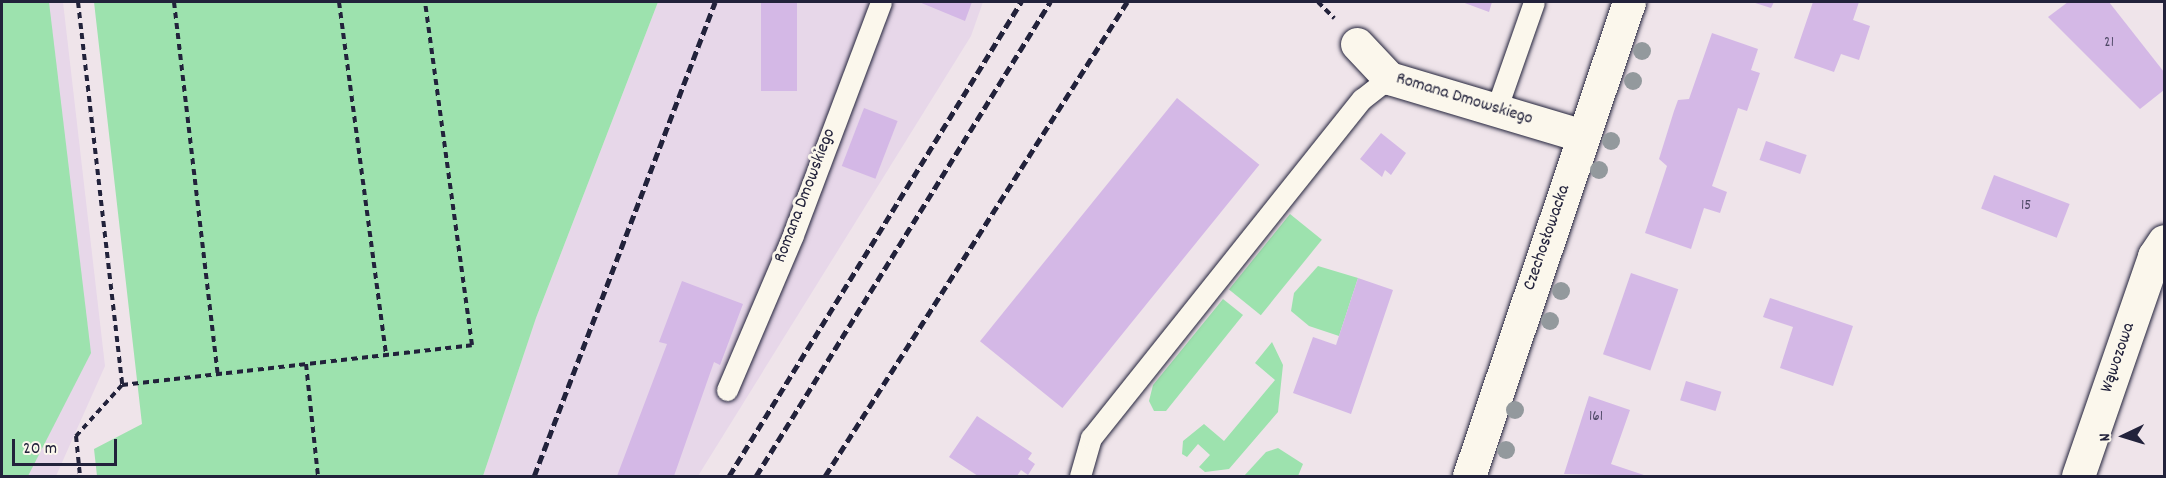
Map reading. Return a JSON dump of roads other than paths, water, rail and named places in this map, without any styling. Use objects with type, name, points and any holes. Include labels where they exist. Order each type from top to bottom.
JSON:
[{"type":"street","name":"Czechosłowacka","points":[[1469,477],[1629,2]]},
{"type":"street","name":"Romana Dmowskiego","points":[[1357,44],[1389,78],[1583,136]]},
{"type":"street","name":"Wąwozowa","points":[[2078,477],[2154,256],[2164,242]]},
{"type":"lane","name":"Romana Dmowskiego","points":[[727,390],[793,236],[881,2]]},
{"type":"lane","points":[[1496,110],[1534,2]]},
{"type":"lane","points":[[1080,477],[1090,438],[1362,99],[1389,78]]},
{"type":"railway","points":[[534,476],[715,2]]},
{"type":"railway","points":[[729,476],[1021,2]]},
{"type":"railway","points":[[756,476],[1050,2]]},
{"type":"railway","points":[[825,476],[1127,2]]}]
